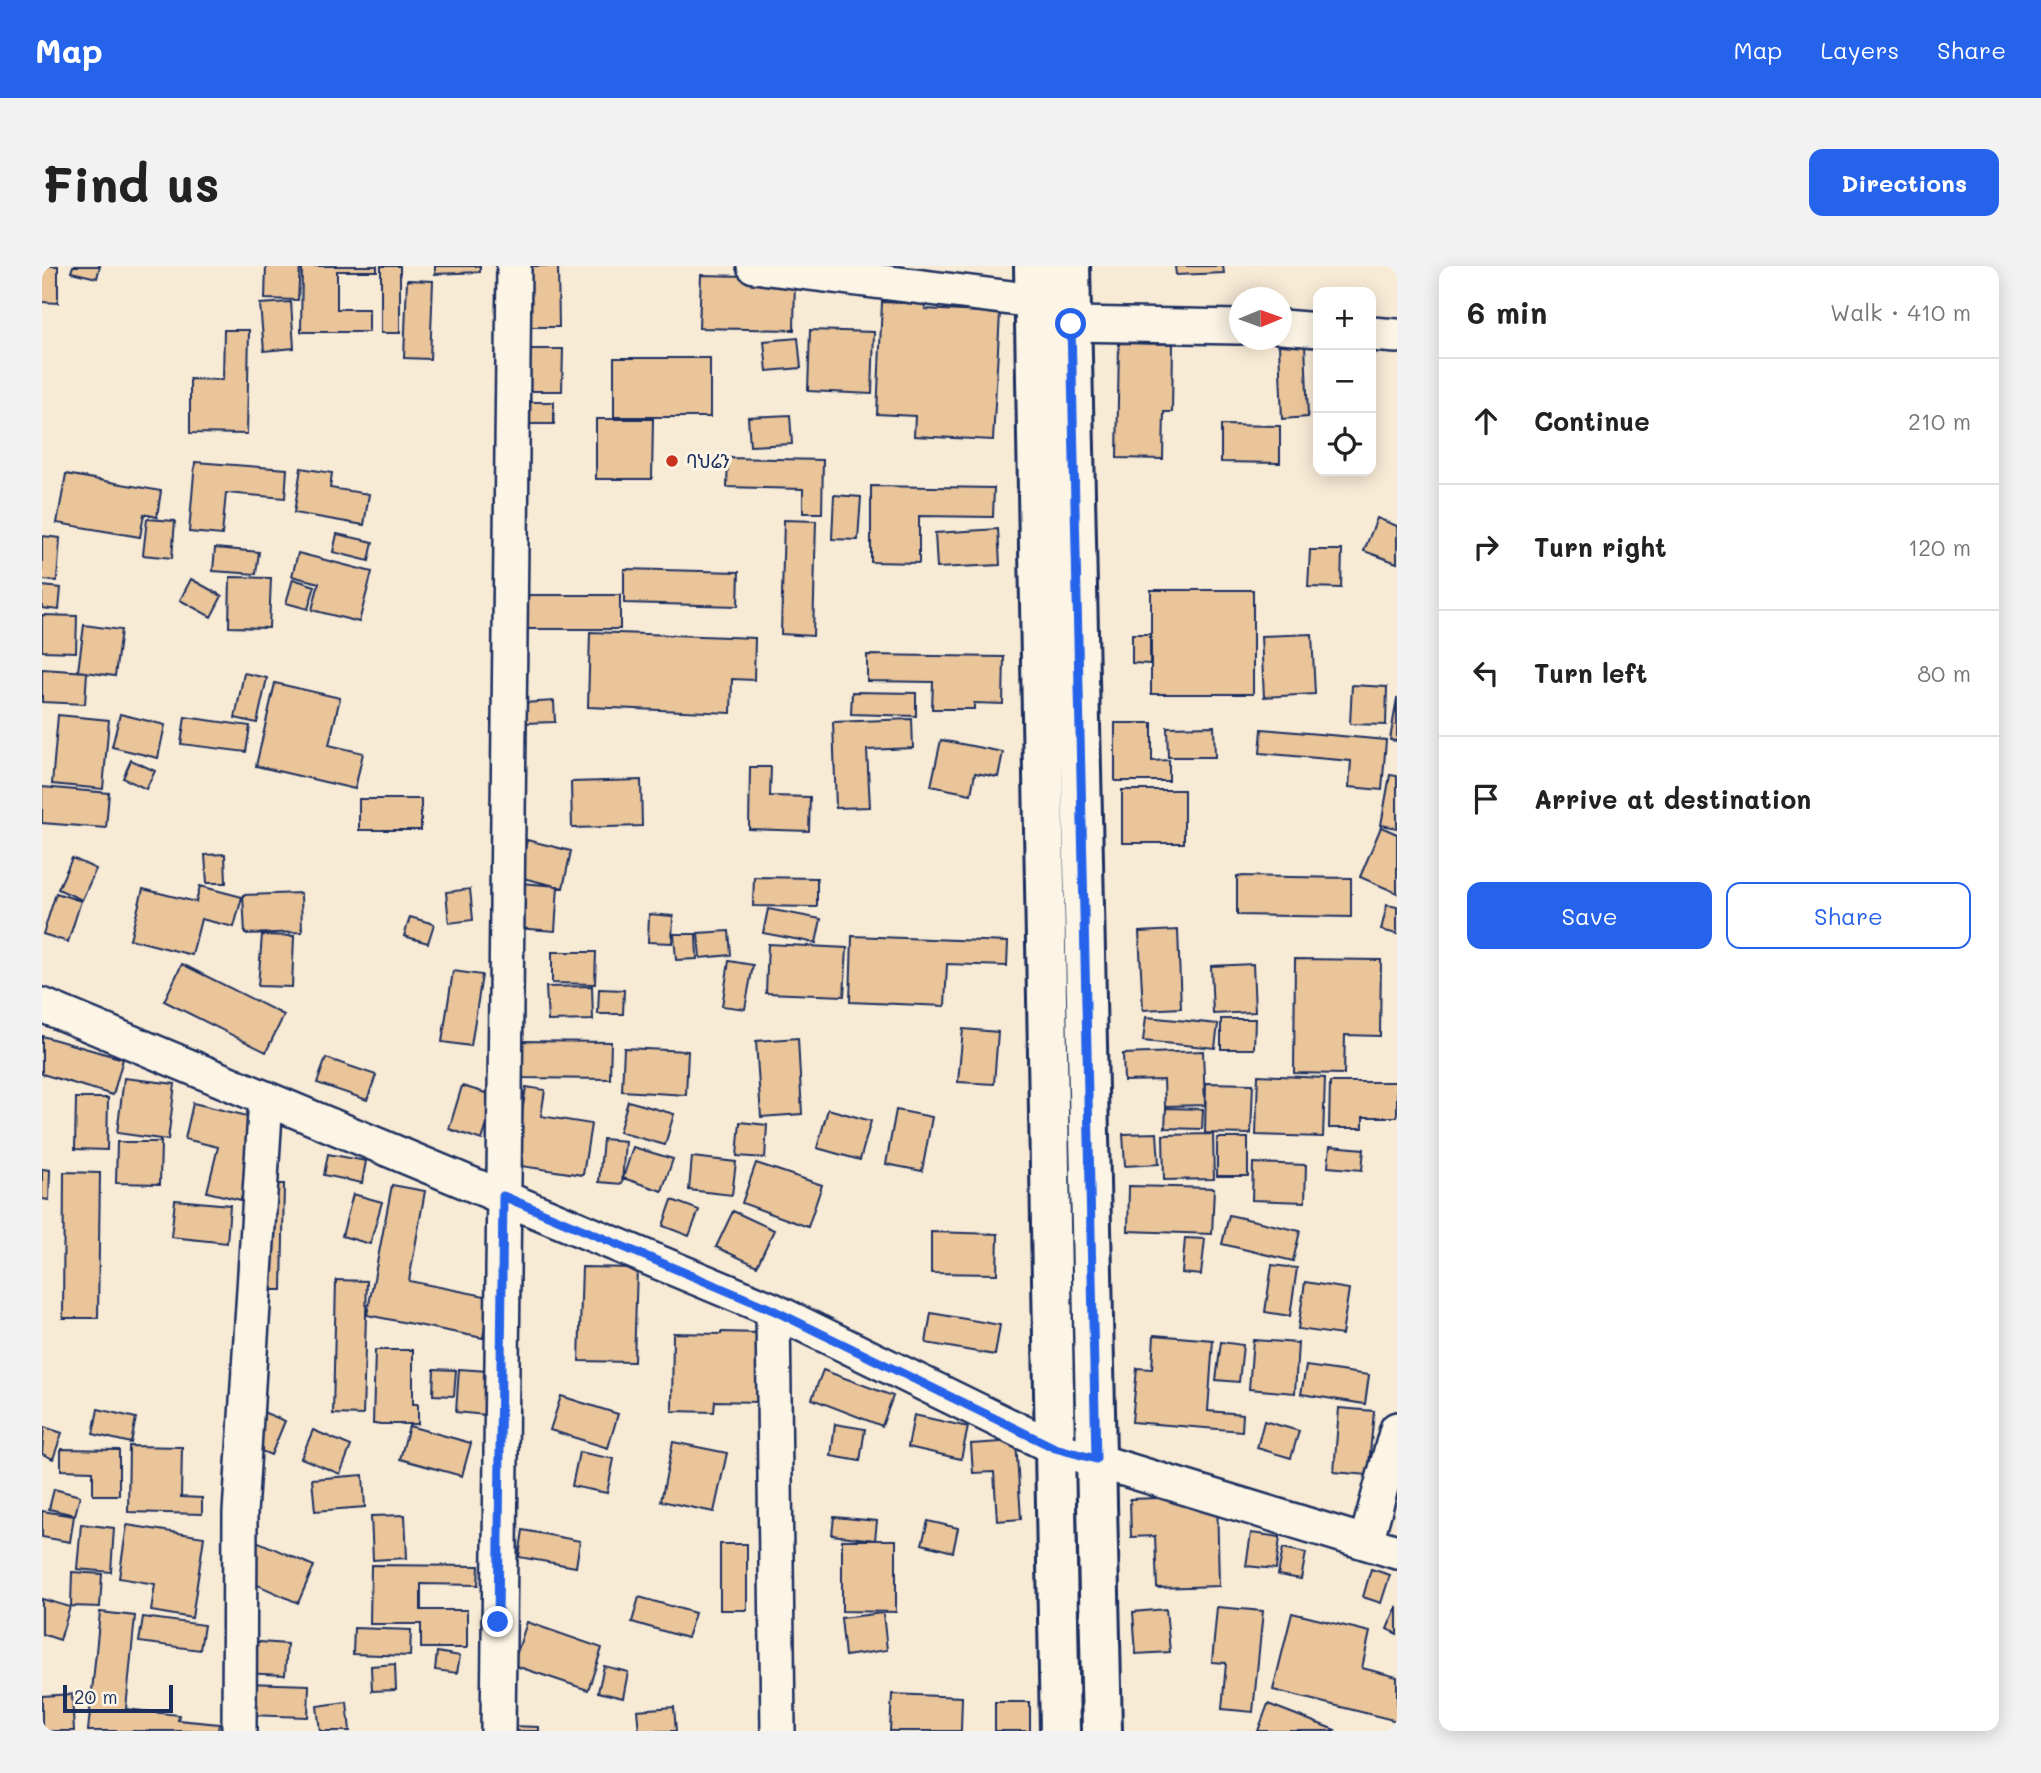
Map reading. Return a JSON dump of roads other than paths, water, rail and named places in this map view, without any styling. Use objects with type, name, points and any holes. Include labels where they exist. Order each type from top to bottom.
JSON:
[{"type":"main road","points":[[1070,266],[1102,1731]]},
{"type":"main road","points":[[1034,283],[1060,1731]]},
{"type":"street","points":[[498,1731],[514,266]]},
{"type":"street","points":[[754,266],[1034,283],[1071,324],[1229,327]]},
{"type":"street","points":[[1292,328],[1313,330]]},
{"type":"street","points":[[1376,334],[1397,336]]},
{"type":"street","points":[[42,1004],[773,1310],[1055,1448],[1386,1547],[1397,1429]]},
{"type":"street","points":[[239,1731],[240,1513],[266,1098]]},
{"type":"street","points":[[773,1310],[778,1731]]},
{"type":"place","name":"ባህሬን","points":[[672,461]]}]
